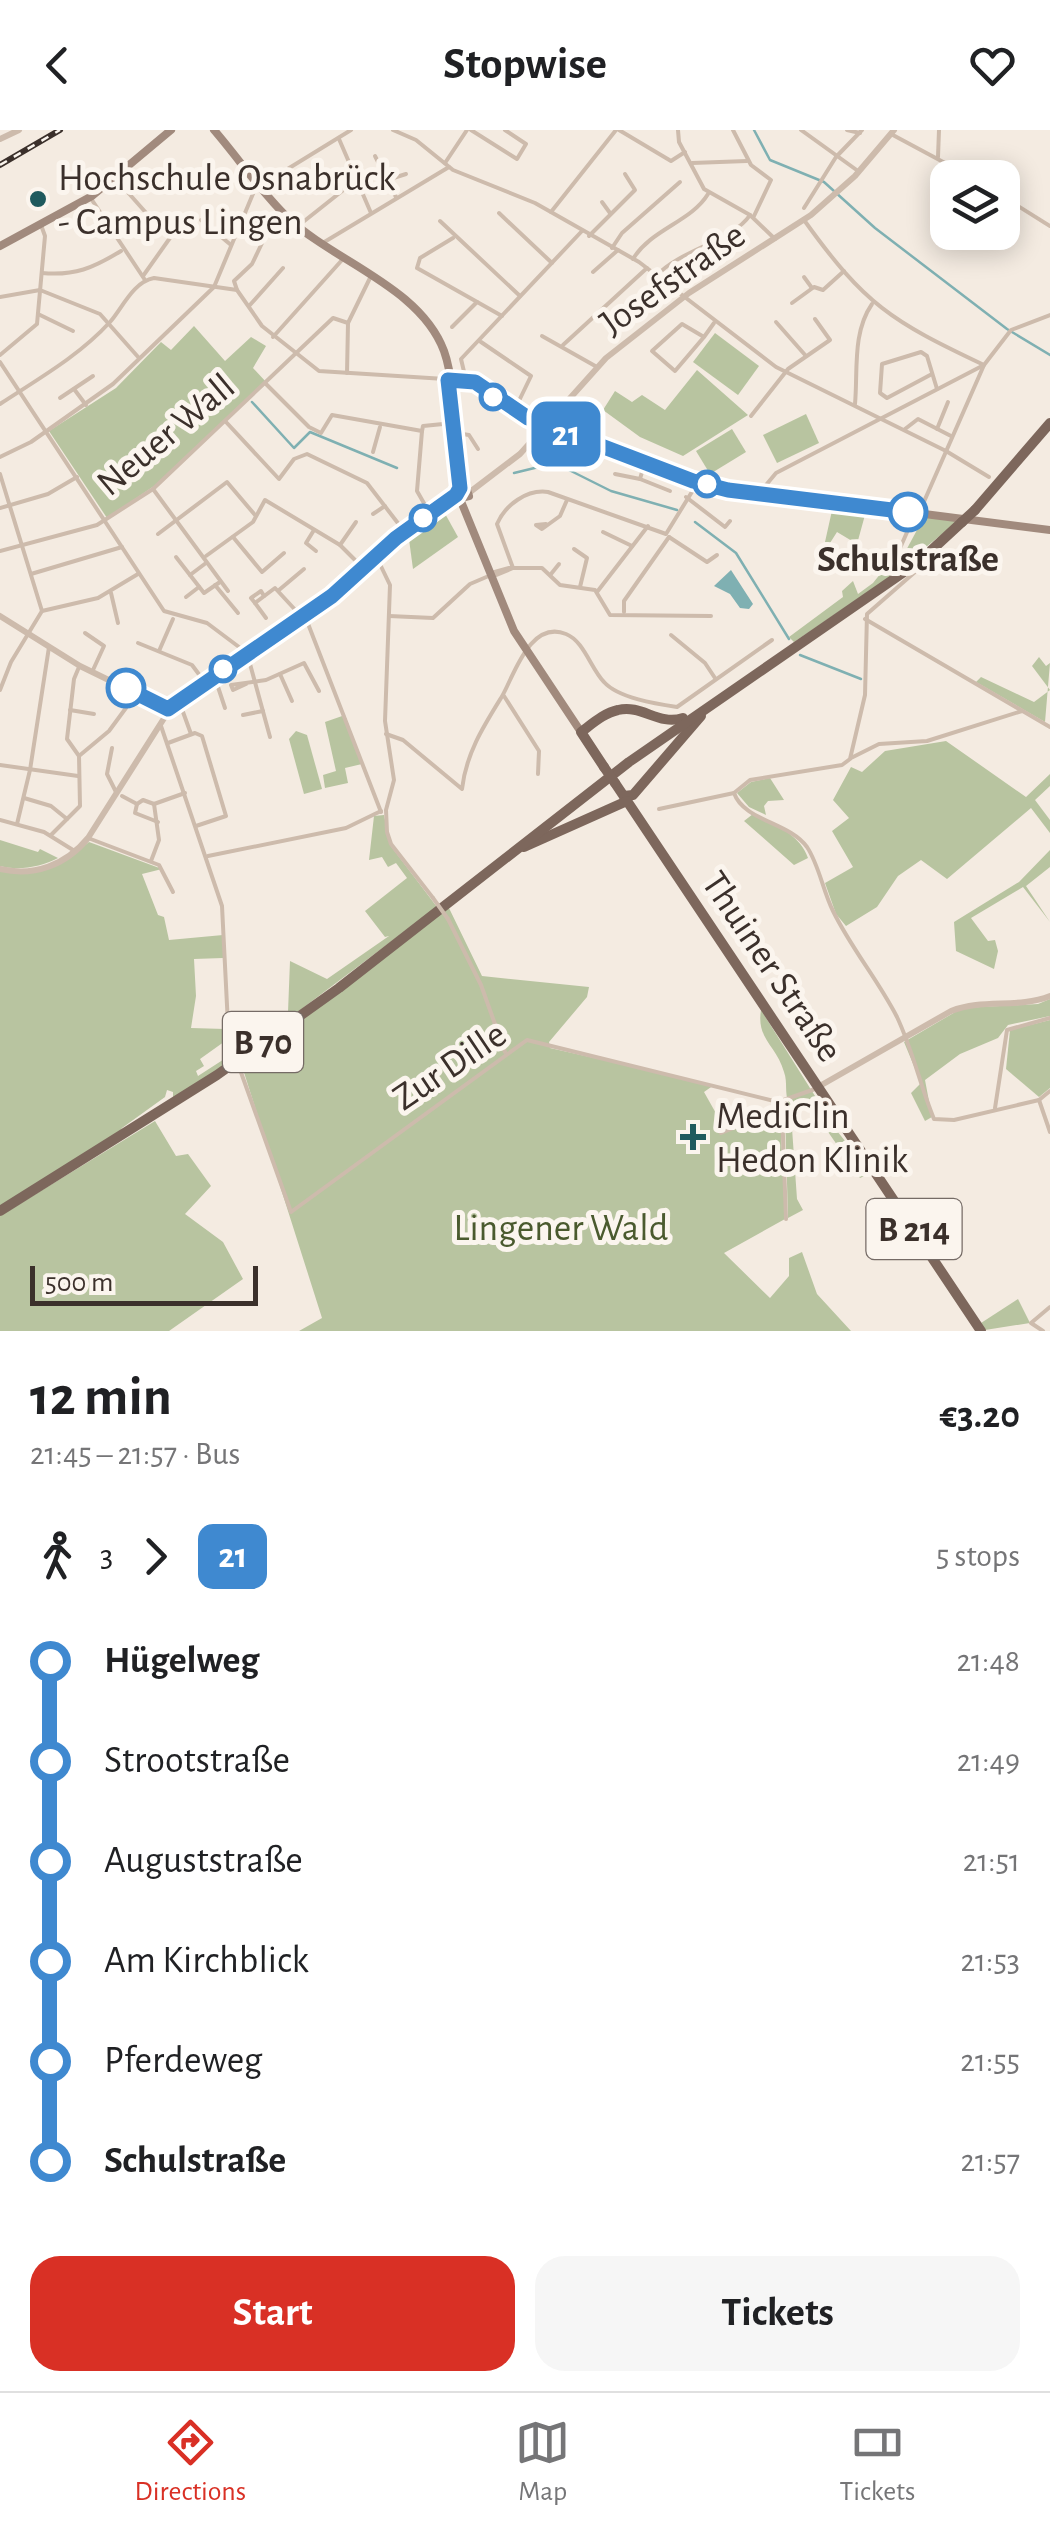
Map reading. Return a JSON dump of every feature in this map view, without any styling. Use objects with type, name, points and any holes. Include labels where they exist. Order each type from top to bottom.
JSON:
[{"type":"main road","points":[[0,246],[90,197],[171,130]]},
{"type":"main road","points":[[218,133],[298,226],[412,307],[441,345],[451,370],[514,411],[644,465],[698,482],[1050,530]]},
{"type":"main road","points":[[446,360],[458,468],[472,524],[526,650],[581,732],[622,709],[673,722],[702,710]]},
{"type":"main road","points":[[448,380],[466,380]]},
{"type":"main road","name":"B 70","points":[[0,1211],[217,1075],[339,988],[629,762],[907,570],[975,510],[1050,423]]},
{"type":"main road","points":[[506,857],[628,797],[719,698]]},
{"type":"main road","points":[[629,762],[652,738],[652,724],[644,713]]},
{"type":"main road","points":[[589,744],[594,722]]},
{"type":"main road","name":"B 214","points":[[581,732],[628,797]]},
{"type":"main road","name":"Thuiner Straße","points":[[628,797],[982,1331]]},
{"type":"main road","points":[[806,1093],[807,1070]]},
{"type":"street","points":[[0,458],[86,406],[139,358],[214,287],[260,186],[351,130]]},
{"type":"street","points":[[393,130],[416,140],[447,165],[551,212],[633,258],[714,324],[787,373],[904,429],[988,477]]},
{"type":"street","points":[[416,140],[422,130]]},
{"type":"street","points":[[320,245],[447,165],[468,130],[516,160],[526,147],[505,130]]},
{"type":"street","points":[[551,212],[617,130],[672,162],[685,152]]},
{"type":"street","points":[[634,138],[638,130]]},
{"type":"street","points":[[678,130],[685,152],[708,192],[751,217],[775,239]]},
{"type":"street","points":[[656,276],[676,257],[745,223],[771,181],[748,161],[733,130]]},
{"type":"street","points":[[801,130],[858,172]]},
{"type":"street","points":[[847,130],[861,132]]},
{"type":"street","points":[[938,156],[939,130]]},
{"type":"street","points":[[0,139],[14,131]]},
{"type":"street","points":[[804,208],[838,154],[861,132]]},
{"type":"street","points":[[892,132],[944,160]]},
{"type":"street","name":"Josefstraße","points":[[75,851],[119,794],[168,709],[303,616],[404,531],[510,463],[597,366],[682,298],[804,220],[858,172],[892,132]]},
{"type":"street","points":[[338,137],[370,213]]},
{"type":"street","points":[[375,156],[396,197]]},
{"type":"street","points":[[692,163],[748,161]]},
{"type":"street","points":[[387,180],[406,174]]},
{"type":"street","points":[[589,236],[636,189],[624,174]]},
{"type":"street","points":[[115,178],[156,224]]},
{"type":"street","points":[[298,226],[356,180]]},
{"type":"street","points":[[593,272],[615,249],[630,225],[680,182]]},
{"type":"street","points":[[633,258],[653,235],[701,204],[708,192]]},
{"type":"street","points":[[90,197],[144,278]]},
{"type":"street","points":[[602,202],[610,213]]},
{"type":"street","points":[[1020,207],[1050,226]]},
{"type":"street","points":[[499,213],[552,263]]},
{"type":"street","points":[[201,220],[231,245]]},
{"type":"street","points":[[804,220],[872,304],[910,331],[984,365]]},
{"type":"street","points":[[0,404],[70,358],[110,321],[182,221]]},
{"type":"street","points":[[440,221],[453,238],[520,296]]},
{"type":"street","points":[[240,223],[258,232],[263,241],[252,264],[234,281],[237,290],[273,336],[296,356],[319,371],[448,380]]},
{"type":"street","points":[[0,354],[33,331],[45,236],[41,225]]},
{"type":"street","points":[[466,380],[460,361],[582,231]]},
{"type":"street","points":[[453,238],[420,258],[416,267],[502,316]]},
{"type":"street","points":[[42,272],[65,275],[86,271],[122,250]]},
{"type":"street","points":[[273,336],[342,260]]},
{"type":"street","points":[[249,306],[283,268]]},
{"type":"street","points":[[563,345],[647,268]]},
{"type":"street","points":[[804,277],[812,288],[822,290],[844,271]]},
{"type":"street","points":[[348,372],[348,323],[370,277]]},
{"type":"street","points":[[144,278],[176,278],[237,290]]},
{"type":"street","points":[[792,302],[812,288]]},
{"type":"street","points":[[0,297],[40,290],[110,321],[139,358]]},
{"type":"street","points":[[452,327],[477,302]]},
{"type":"street","points":[[854,404],[855,357],[864,317],[872,304]]},
{"type":"street","points":[[38,314],[73,331]]},
{"type":"street","points":[[850,759],[865,694],[865,619],[871,607],[915,572],[897,555],[984,365],[1010,331],[1050,315]]},
{"type":"street","name":"Neuer Wall","points":[[0,551],[105,520],[153,489],[334,317],[348,323]]},
{"type":"street","points":[[751,416],[787,373],[830,338],[815,319]]},
{"type":"street","points":[[776,322],[806,356]]},
{"type":"street","points":[[704,337],[684,323],[652,351],[676,371],[704,337],[714,324]]},
{"type":"street","points":[[542,336],[597,366]]},
{"type":"street","points":[[480,341],[531,376],[514,411]]},
{"type":"street","points":[[932,374],[887,398],[880,393],[882,364],[921,352],[926,356],[932,374],[937,389]]},
{"type":"street","points":[[0,362],[161,608],[174,617],[207,623],[246,653],[258,682],[270,738]]},
{"type":"street","points":[[766,494],[766,485],[776,473],[984,365]]},
{"type":"street","points":[[60,398],[93,376]]},
{"type":"street","points":[[266,384],[309,427],[321,433],[332,414],[380,427],[422,431]]},
{"type":"street","points":[[74,389],[86,406]]},
{"type":"street","points":[[937,429],[948,402]]},
{"type":"street","points":[[904,429],[918,420],[952,437]]},
{"type":"street","points":[[226,422],[279,479],[294,459],[312,456],[364,481],[404,531]]},
{"type":"street","points":[[433,511],[417,491],[423,426],[454,428],[469,435],[478,449]]},
{"type":"street","points":[[373,452],[380,427]]},
{"type":"street","points":[[640,480],[644,465]]},
{"type":"street","points":[[0,474],[42,610],[0,690]]},
{"type":"street","points":[[614,474],[670,490]]},
{"type":"street","points":[[0,508],[48,494],[77,476]]},
{"type":"street","points":[[158,534],[179,522],[227,482],[254,515]]},
{"type":"street","points":[[624,612],[624,601],[698,482]]},
{"type":"street","points":[[153,489],[206,559],[238,613]]},
{"type":"street","points":[[513,568],[499,536],[500,516],[535,492],[648,526],[707,562],[717,555]]},
{"type":"street","points":[[686,498],[725,527],[730,520]]},
{"type":"street","points":[[190,575],[253,522],[265,500],[340,545],[363,568]]},
{"type":"street","points":[[546,524],[560,516],[567,500]]},
{"type":"street","points":[[373,514],[385,506]]},
{"type":"street","points":[[340,545],[356,522]]},
{"type":"street","points":[[598,592],[648,526]]},
{"type":"street","points":[[314,530],[306,543],[316,551]]},
{"type":"street","points":[[603,532],[632,546]]},
{"type":"street","points":[[233,537],[262,572],[284,553]]},
{"type":"street","points":[[31,574],[122,547]]},
{"type":"street","points":[[574,549],[588,562],[580,587]]},
{"type":"street","points":[[159,722],[208,856],[346,828],[383,811],[394,780],[386,734],[389,576],[376,556]]},
{"type":"street","points":[[176,557],[204,593],[218,583]]},
{"type":"street","points":[[551,574],[559,564]]},
{"type":"street","points":[[389,616],[433,618],[470,584],[513,568],[542,568],[560,584],[598,592],[610,615],[624,612],[711,616]]},
{"type":"street","points":[[278,590],[304,569]]},
{"type":"street","points":[[42,610],[93,600],[138,574]]},
{"type":"street","points":[[218,583],[228,591]]},
{"type":"street","points":[[186,598],[199,587]]},
{"type":"street","points":[[266,618],[255,603],[275,588],[303,616],[383,811],[391,844],[448,920],[477,977],[505,1052]]},
{"type":"street","points":[[111,591],[118,622]]},
{"type":"street","points":[[0,616],[92,673],[168,709]]},
{"type":"street","points":[[160,651],[174,617]]},
{"type":"street","points":[[865,619],[1050,727]]},
{"type":"street","points":[[386,734],[403,740],[462,789],[467,760],[526,650],[554,632],[567,634],[608,686],[677,707],[715,678],[752,658],[772,640]]},
{"type":"street","points":[[85,633],[104,646],[92,673]]},
{"type":"street","points":[[671,635],[705,663],[715,678]]},
{"type":"street","points":[[138,642],[192,665],[204,681]]},
{"type":"street","points":[[534,664],[535,642]]},
{"type":"street","points":[[17,824],[50,646]]},
{"type":"street","points":[[246,684],[306,663],[319,691]]},
{"type":"street","points":[[51,836],[80,806],[79,756],[67,741],[74,679],[80,666]]},
{"type":"street","points":[[280,674],[292,701]]},
{"type":"street","points":[[214,675],[225,708]]},
{"type":"street","points":[[79,756],[117,722],[137,693]]},
{"type":"street","points":[[504,696],[540,751],[538,774]]},
{"type":"street","points":[[179,701],[191,734]]},
{"type":"street","points":[[70,710],[94,714]]},
{"type":"street","points":[[244,715],[264,710]]},
{"type":"street","points":[[659,809],[734,792],[750,780],[842,764],[879,744],[927,742],[1022,711]]},
{"type":"street","points":[[168,743],[191,734],[202,736],[226,816],[196,826]]},
{"type":"street","points":[[112,748],[106,774],[119,794],[137,804]]},
{"type":"street","points":[[0,766],[78,776]]},
{"type":"street","points":[[159,822],[135,813],[137,804],[143,800],[154,804],[185,792]]},
{"type":"street","points":[[734,792],[744,807],[785,827],[809,849],[835,916],[868,966],[921,1070],[934,1118],[954,1120],[1039,1100],[1050,1091]]},
{"type":"street","points":[[24,798],[51,806],[67,819]]},
{"type":"street","points":[[151,861],[159,822],[154,804]]},
{"type":"street","points":[[0,820],[51,836],[75,851],[40,870],[0,869]]},
{"type":"street","points":[[88,838],[151,861],[164,870],[172,892]]},
{"type":"street","name":"Zur Dille","points":[[208,856],[224,917],[228,1025],[290,1212],[505,1052],[527,1040],[781,1105]]},
{"type":"street","points":[[720,1134],[818,1087],[904,1034],[962,1006],[1028,1003],[1050,996]]},
{"type":"street","points":[[995,1110],[1006,1030],[1050,1018]]},
{"type":"street","points":[[1039,1100],[1050,1132]]},
{"type":"street","points":[[781,1105],[786,1220]]},
{"type":"street","points":[[1043,1331],[1031,1324],[1050,1307]]},
{"type":"green space","points":[[194,326],[225,361],[251,337],[266,346],[253,368],[267,383],[157,484],[107,518],[49,431],[116,388],[161,342],[171,350]]},
{"type":"green space","points":[[715,333],[759,366],[738,395],[693,362]]},
{"type":"green space","points":[[697,370],[748,415],[683,456],[640,437],[603,410],[615,391],[632,402],[642,395],[665,410]]},
{"type":"green space","points":[[806,414],[819,443],[777,463],[763,435]]},
{"type":"green space","points":[[732,429],[746,452],[710,474],[696,451]]},
{"type":"green space","points":[[833,506],[874,511],[872,516],[865,515],[857,544],[837,532],[830,543],[825,542]]},
{"type":"green space","points":[[443,510],[458,537],[413,569],[408,532]]},
{"type":"green space","points":[[924,517],[959,520],[909,561],[903,556]]},
{"type":"green space","points":[[893,558],[906,566],[794,642],[789,637],[843,597],[842,591],[853,581],[858,594],[873,583]]},
{"type":"green space","points":[[1039,657],[1046,666],[1050,663],[1048,687],[1032,666]]},
{"type":"green space","points":[[981,677],[1034,702],[1048,692],[1045,722],[976,682]]},
{"type":"green space","points":[[345,715],[362,764],[345,768],[348,783],[325,788],[323,775],[336,771],[325,722]]},
{"type":"green space","points":[[296,731],[307,735],[322,789],[304,794],[289,739]]},
{"type":"green space","points":[[946,741],[1026,797],[1050,774],[1050,786],[1035,800],[1050,820],[1050,833],[1031,808],[947,879],[921,860],[898,876],[877,907],[846,926],[836,914],[825,883],[853,867],[832,831],[849,818],[833,800],[851,767],[862,772],[885,751]]},
{"type":"green space","points":[[770,778],[784,800],[768,801],[764,806],[766,815],[749,807],[737,793],[751,782]]},
{"type":"green space","points":[[753,814],[793,836],[808,858],[794,865],[744,821]]},
{"type":"green space","points":[[384,815],[390,845],[437,907],[239,1056],[236,1047],[288,1012],[290,961],[327,979],[389,936],[385,937],[365,911],[407,878],[396,863],[388,867],[382,857],[369,860],[374,816]]},
{"type":"green space","points":[[0,840],[38,852],[40,849],[58,858],[30,867],[0,866]]},
{"type":"green space","points":[[89,842],[162,869],[142,874],[158,915],[164,917],[169,940],[223,935],[223,958],[194,959],[196,996],[191,1028],[225,1029],[228,1039],[200,1059],[204,1066],[196,1071],[198,1076],[232,1054],[234,1059],[173,1101],[173,1092],[167,1090],[165,1097],[122,1128],[116,1137],[0,1206],[0,871],[47,866]]},
{"type":"green space","points":[[1050,850],[1050,867],[1026,886],[1050,922],[1023,887],[971,918],[988,941],[995,940],[998,951],[994,969],[956,951],[954,922],[1019,882]]},
{"type":"green space","name":"Lingener Wald","points":[[448,906],[482,976],[589,987],[587,997],[549,1042],[550,1048],[714,1085],[704,1092],[722,1124],[774,1107],[780,1111],[785,1219],[724,1253],[770,1298],[789,1276],[789,1258],[802,1252],[817,1294],[851,1331],[299,1331],[322,1318],[241,1063]]},
{"type":"green space","points":[[1050,999],[1050,1016],[1008,1025],[998,1038],[960,1054],[925,1080],[932,1117],[925,1121],[911,1093],[921,1083],[904,1042],[962,1008],[1038,1004]]},
{"type":"green space","points":[[761,1010],[837,1131],[871,1173],[860,1178],[808,1103],[791,1114],[797,1199],[803,1210],[788,1218],[785,1113],[789,1104],[781,1063],[761,1028]]},
{"type":"green space","points":[[1050,1020],[1050,1088],[1039,1097],[1006,1069],[1010,1030]]},
{"type":"green space","points":[[155,1121],[176,1156],[188,1154],[211,1186],[185,1214],[223,1242],[243,1279],[169,1331],[0,1331],[0,1216]]},
{"type":"green space","points":[[1018,1299],[1030,1323],[985,1330],[981,1323]]},
{"type":"water","points":[[731,570],[753,604],[749,609],[740,608],[730,594],[714,586]]},
{"type":"waterway","points":[[754,130],[770,160],[824,182],[875,228],[1007,329],[1050,355]]},
{"type":"waterway","points":[[252,402],[294,448],[310,432],[397,468]]},
{"type":"waterway","points":[[514,473],[555,463],[611,491],[677,510]]},
{"type":"waterway","points":[[695,522],[736,553],[789,639]]},
{"type":"waterway","points":[[800,655],[861,679]]},
{"type":"railway","points":[[0,165],[60,130]]},
{"type":"bus line","name":"21","points":[[126,688],[168,709],[192,688],[332,596],[396,538],[456,495],[460,488],[448,380],[472,380],[528,418],[693,481],[728,490],[908,512]]},
{"type":"place","name":"Hochschule Osnabrück - Campus Lingen","points":[[38,199]]},
{"type":"place","name":"Schulstraße","points":[[908,512]]},
{"type":"place","name":"MediClin Hedon Klinik","points":[[693,1137]]}]
